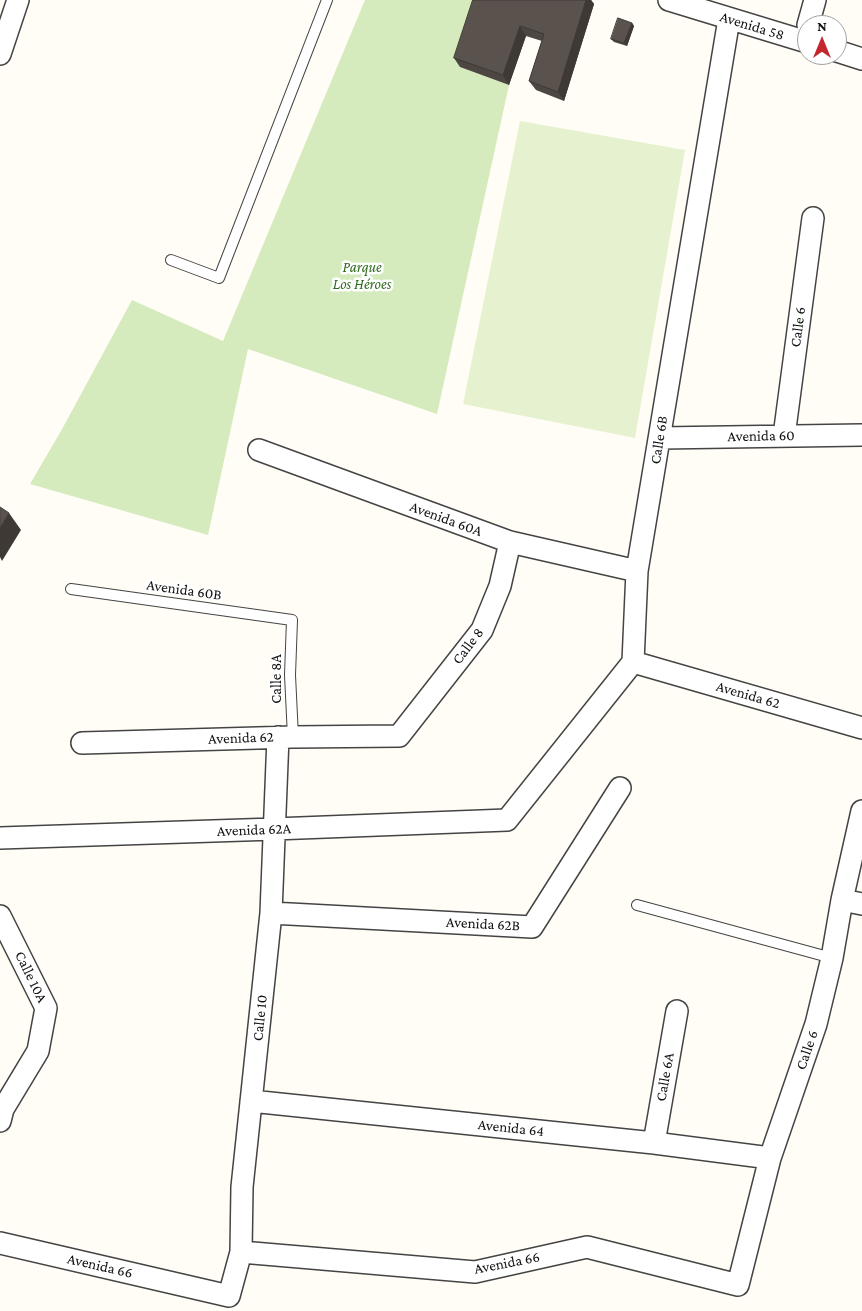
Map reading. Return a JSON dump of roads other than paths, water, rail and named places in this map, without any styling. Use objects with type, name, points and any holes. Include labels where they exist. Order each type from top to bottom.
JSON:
[{"type":"street","points":[[0,54],[18,0]]},
{"type":"street","name":"Avenida 58","points":[[669,0],[728,19],[797,32]]},
{"type":"street","points":[[811,15],[815,0]]},
{"type":"street","name":"Calle 6B","points":[[633,662],[637,571],[728,19]]},
{"type":"street","points":[[847,54],[862,59]]},
{"type":"street","name":"Calle 6","points":[[784,436],[813,218]]},
{"type":"street","name":"Avenida 60","points":[[660,438],[862,435]]},
{"type":"street","name":"Avenida 60A","points":[[259,450],[510,542],[637,571]]},
{"type":"street","name":"Calle 8","points":[[399,736],[482,630],[500,586],[510,542]]},
{"type":"street","name":"Avenida 62","points":[[633,662],[862,728]]},
{"type":"street","name":"Avenida 62A","points":[[0,838],[507,820],[633,662]]},
{"type":"street","name":"Avenida 62","points":[[82,743],[285,737],[399,736]]},
{"type":"street","name":"Calle 10","points":[[229,1296],[242,1252],[242,1187],[271,913],[274,829],[285,737]]},
{"type":"street","name":"Avenida 62B","points":[[271,913],[532,927],[620,788]]},
{"type":"street","name":"Calle 6","points":[[738,1285],[770,1158],[816,1024],[832,958],[852,902],[862,811]]},
{"type":"street","name":"Calle 10A","points":[[0,916],[46,1008],[38,1051],[3,1109],[0,1121]]},
{"type":"street","name":"Calle 6A","points":[[654,1143],[676,1011]]},
{"type":"street","name":"Avenida 64","points":[[251,1100],[654,1143],[770,1158]]},
{"type":"street","name":"Avenida 66","points":[[0,1243],[229,1296]]},
{"type":"street","name":"Avenida 66","points":[[242,1252],[475,1272],[587,1248],[738,1285]]},
{"type":"lane","points":[[171,260],[219,278],[327,0]]},
{"type":"lane","name":"Avenida 60B","points":[[71,590],[292,620]]},
{"type":"lane","name":"Calle 8A","points":[[285,737],[292,620]]},
{"type":"lane","points":[[636,905],[832,958]]},
{"type":"park label","name":"Parque Los Héroes","points":[[362,276]]}]
